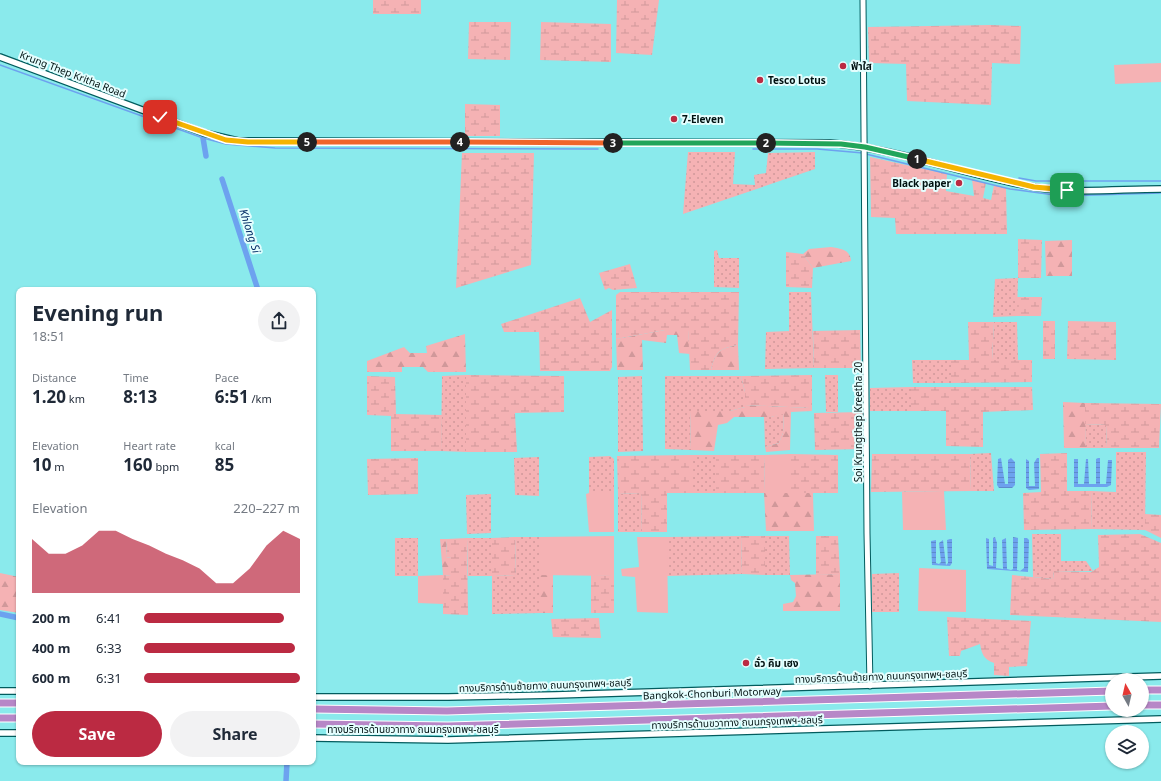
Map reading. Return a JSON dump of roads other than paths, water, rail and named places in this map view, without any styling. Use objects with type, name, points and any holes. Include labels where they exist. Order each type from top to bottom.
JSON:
[{"type":"highway","points":[[1149,690],[1161,690]]},
{"type":"highway","name":"Bangkok-Chonburi Motorway","points":[[316,709],[447,711],[1105,691]]},
{"type":"highway","points":[[0,703],[16,703]]},
{"type":"highway","points":[[1149,705],[1161,705]]},
{"type":"highway","points":[[316,724],[448,726],[1105,706]]},
{"type":"highway","points":[[0,718],[16,718]]},
{"type":"main road","name":"Krung Thep Kritha Road","points":[[0,57],[204,133],[238,141],[830,143],[865,149],[1034,187],[1067,190],[1161,188]]},
{"type":"main road","name":"ทางบริการด้านซ้ายทาง ถนนกรุงเทพฯ-ชลบุรี","points":[[316,696],[454,697],[870,686],[1161,676]]},
{"type":"main road","points":[[0,691],[16,691]]},
{"type":"main road","name":"ทางบริการด้านขวาทาง ถนนกรุงเทพฯ-ชลบุรี","points":[[316,738],[448,740],[1161,719]]},
{"type":"main road","points":[[0,733],[16,733]]},
{"type":"street","name":"Soi Krungthep Kreetha 20","points":[[863,0],[867,533],[870,686]]},
{"type":"water","points":[[1001,458],[1005,484],[1008,484],[1008,460],[1011,458],[1015,462],[1015,485],[1012,488],[999,488],[997,485],[998,459]]},
{"type":"water","points":[[1037,458],[1039,458],[1039,489],[1029,490],[1026,488],[1026,459],[1029,461],[1029,486],[1035,486],[1034,463]]},
{"type":"water","points":[[1100,458],[1100,484],[1106,484],[1108,460],[1112,460],[1111,485],[1107,487],[1074,487],[1074,459],[1078,459],[1078,484],[1084,484],[1086,459],[1088,459],[1089,484],[1096,484],[1096,459]]},
{"type":"water","points":[[995,537],[997,543],[996,568],[1003,569],[1002,540],[1006,538],[1007,569],[1011,570],[1013,569],[1013,537],[1018,538],[1017,570],[1020,571],[1024,568],[1024,538],[1029,540],[1028,572],[987,569],[986,538],[989,539],[989,565],[993,566],[993,538]]},
{"type":"water","points":[[952,539],[952,563],[950,566],[932,565],[931,541],[936,540],[936,563],[939,564],[941,562],[939,543],[943,540],[946,565],[948,563],[947,540]]},
{"type":"waterway","points":[[0,65],[203,138],[226,144],[275,148],[598,149]]},
{"type":"waterway","name":"Khlong Si","points":[[203,138],[206,156]]},
{"type":"waterway","points":[[753,149],[817,149],[863,153]]},
{"type":"waterway","points":[[866,154],[1010,189],[1062,196],[1161,193]]},
{"type":"waterway","points":[[1019,178],[1036,181],[1161,181]]},
{"type":"waterway","name":"Khlong Si","points":[[222,179],[257,287]]},
{"type":"waterway","points":[[0,614],[16,617]]},
{"type":"waterway","name":"Khlong Si","points":[[286,781],[287,765]]},
{"type":"place","name":"ฟ้าใส","points":[[843,66]]},
{"type":"place","name":"Tesco Lotus","points":[[760,80]]},
{"type":"place","name":"7-Eleven","points":[[674,119]]},
{"type":"place","name":"Black paper","points":[[959,183]]},
{"type":"place","name":"ฉั่ว คิม เฮง","points":[[746,663]]}]
